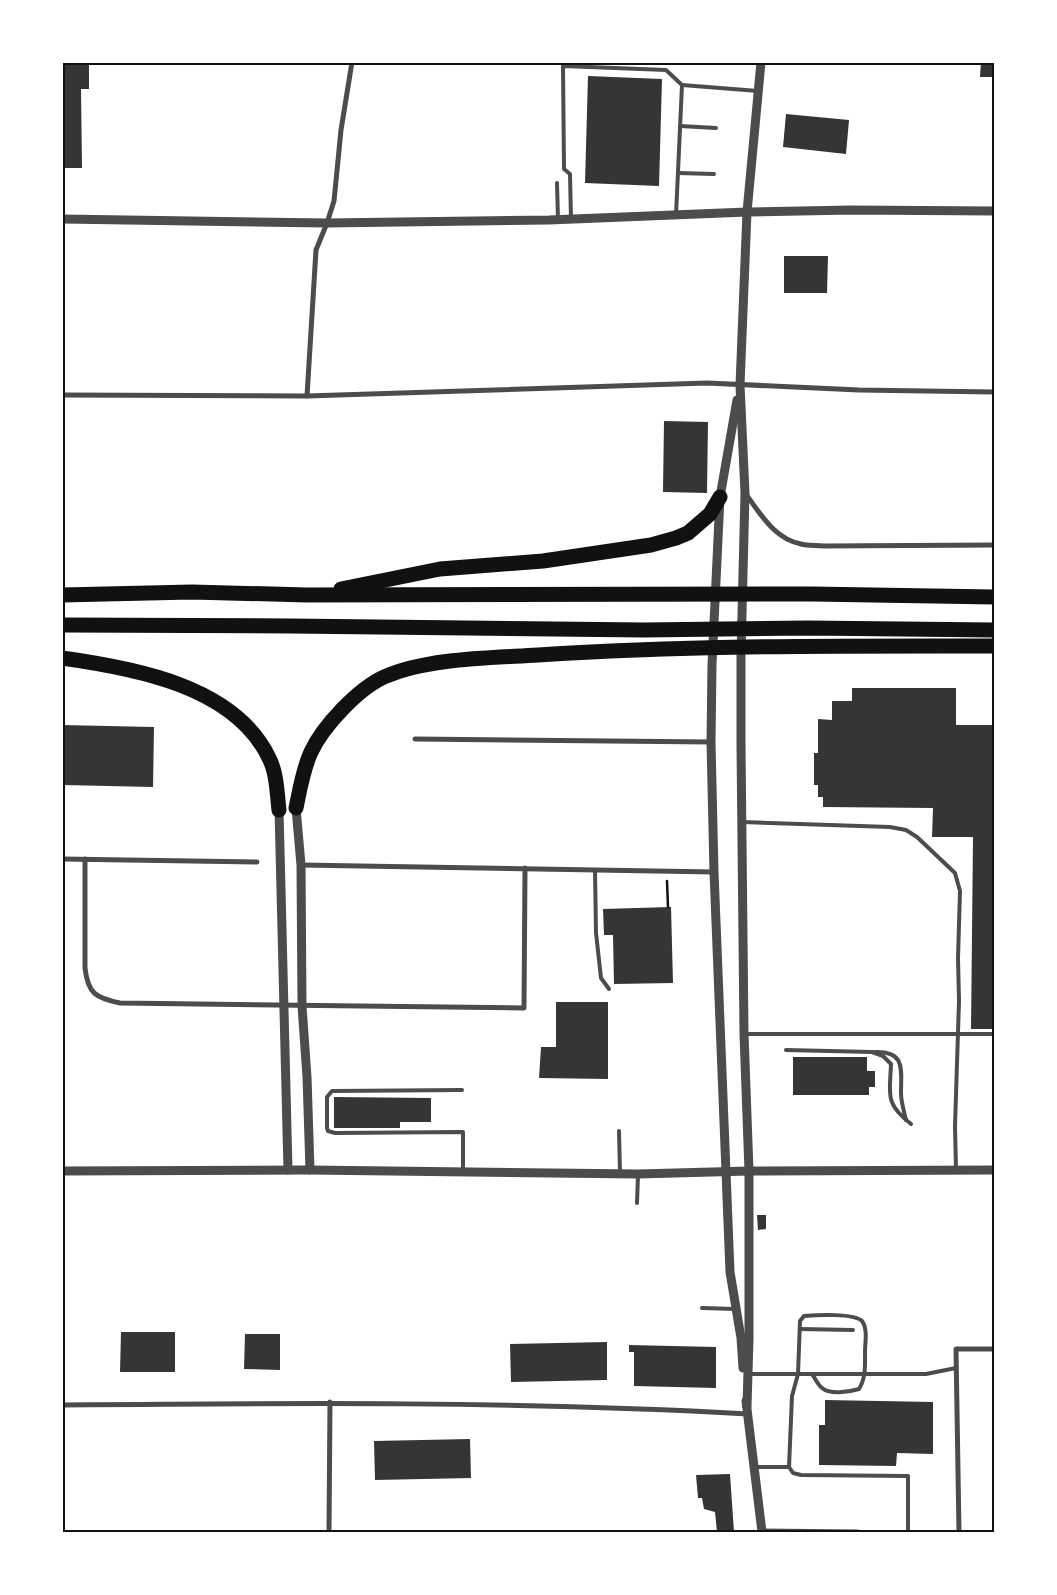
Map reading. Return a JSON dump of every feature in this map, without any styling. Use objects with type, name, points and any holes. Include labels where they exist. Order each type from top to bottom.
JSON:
[{"type":"highway","points":[[307,595],[440,569],[543,561],[651,544],[676,538],[688,532],[710,514],[720,497]]},
{"type":"highway","points":[[62,595],[192,592],[307,595],[812,594],[994,597]]},
{"type":"highway","points":[[62,625],[648,630],[808,628],[994,630]]},
{"type":"highway","points":[[296,808],[301,780],[311,751],[327,726],[352,699],[383,678],[413,667],[463,660],[584,652],[816,647],[994,646]]},
{"type":"highway","points":[[62,658],[118,667],[179,685],[203,695],[233,712],[257,736],[270,760],[279,810]]},
{"type":"street","points":[[307,396],[316,250],[334,201],[341,130],[352,62]]},
{"type":"street","points":[[747,1410],[749,1171],[744,1034],[741,655],[745,493],[740,385],[747,212],[760,62]]},
{"type":"street","points":[[62,219],[327,223],[571,220],[747,212],[851,210],[994,211]]},
{"type":"street","points":[[62,395],[307,396],[707,383],[859,390],[994,392]]},
{"type":"street","points":[[740,385],[720,497],[712,665],[711,742],[714,872],[730,1272],[741,1338],[747,1410],[762,1532],[858,1532]]},
{"type":"street","points":[[745,493],[770,526],[784,538],[801,544],[824,546],[994,545]]},
{"type":"street","points":[[415,739],[711,742]]},
{"type":"street","points":[[296,808],[301,865],[302,1006],[307,1077],[310,1170]]},
{"type":"street","points":[[279,810],[288,1170]]},
{"type":"street","points":[[62,859],[257,862]]},
{"type":"street","points":[[85,859],[86,982],[94,994],[120,1004],[524,1008],[525,868]]},
{"type":"street","points":[[301,865],[714,872]]},
{"type":"street","points":[[62,1171],[310,1170],[638,1174],[749,1171],[994,1170]]},
{"type":"street","points":[[959,1532],[956,1349],[994,1349]]},
{"type":"street","points":[[62,1405],[330,1402],[747,1410]]},
{"type":"street","points":[[329,1532],[330,1402]]},
{"type":"lane","points":[[571,220],[570,174],[564,169],[563,66],[666,70],[682,85],[758,91]]},
{"type":"lane","points":[[676,215],[682,85]]},
{"type":"lane","points":[[680,126],[716,128]]},
{"type":"lane","points":[[678,173],[714,174]]},
{"type":"lane","points":[[557,183],[558,220]]},
{"type":"lane","points":[[742,822],[890,826],[906,830],[917,837],[955,873],[960,891],[955,1126],[956,1170]]},
{"type":"lane","points":[[595,870],[596,933],[601,978],[609,989]]},
{"type":"lane","points":[[744,1034],[994,1034]]},
{"type":"lane","points":[[786,1050],[884,1052],[893,1055],[901,1065],[902,1105],[906,1120]]},
{"type":"lane","points":[[872,1052],[883,1056],[891,1064],[888,1087],[892,1104],[900,1115],[911,1124]]},
{"type":"lane","points":[[462,1090],[332,1091],[327,1097],[327,1128],[328,1131],[335,1133],[463,1132],[463,1171]]},
{"type":"lane","points":[[619,1131],[620,1174]]},
{"type":"lane","points":[[637,1203],[638,1174]]},
{"type":"lane","points":[[702,1308],[736,1309]]},
{"type":"lane","points":[[812,1374],[823,1389],[849,1392],[859,1389],[865,1374],[866,1330],[862,1322],[850,1316],[804,1316],[800,1321],[798,1374],[792,1396],[789,1467],[793,1473],[801,1475],[908,1476],[908,1532]]},
{"type":"lane","points":[[800,1329],[853,1330]]},
{"type":"lane","points":[[748,1374],[926,1374],[956,1368]]},
{"type":"lane","points":[[755,1468],[789,1467]]},
{"type":"path","points":[[667,872],[668,907]]},
{"type":"building","points":[[62,62],[89,62],[89,89],[81,89],[82,168],[62,168]]},
{"type":"building","points":[[981,62],[994,62],[994,77],[980,77]]},
{"type":"building","points":[[588,76],[662,79],[659,186],[585,183]]},
{"type":"building","points":[[786,114],[849,120],[846,154],[783,147]]},
{"type":"building","points":[[784,256],[828,256],[827,293],[784,293]]},
{"type":"building","points":[[664,421],[708,422],[707,493],[663,492]]},
{"type":"building","points":[[852,688],[956,688],[956,725],[994,725],[994,1029],[971,1029],[973,837],[932,837],[933,808],[823,807],[823,797],[818,797],[818,785],[814,785],[814,753],[818,753],[818,719],[832,720],[832,701],[852,701]]},
{"type":"building","points":[[62,725],[154,727],[153,787],[62,785]]},
{"type":"building","points":[[671,907],[673,983],[614,984],[613,935],[604,935],[603,909]]},
{"type":"building","points":[[556,1002],[608,1002],[608,1079],[539,1078],[541,1047],[556,1047]]},
{"type":"building","points":[[793,1057],[867,1057],[867,1071],[875,1071],[875,1087],[869,1087],[869,1095],[793,1095]]},
{"type":"building","points":[[334,1097],[431,1098],[431,1122],[400,1122],[400,1128],[334,1128]]},
{"type":"building","points":[[757,1215],[766,1215],[766,1229],[758,1230]]},
{"type":"building","points":[[121,1332],[175,1332],[175,1372],[120,1372]]},
{"type":"building","points":[[245,1334],[280,1334],[280,1370],[244,1369]]},
{"type":"building","points":[[607,1342],[607,1380],[511,1382],[510,1344]]},
{"type":"building","points":[[629,1345],[716,1347],[716,1388],[634,1386],[634,1352],[629,1352]]},
{"type":"building","points":[[825,1400],[933,1402],[933,1454],[897,1453],[896,1466],[819,1465],[819,1425],[825,1425]]},
{"type":"building","points":[[470,1439],[471,1478],[375,1480],[374,1441]]},
{"type":"building","points":[[730,1474],[734,1532],[717,1532],[715,1512],[704,1509],[702,1498],[698,1498],[696,1475]]}]
